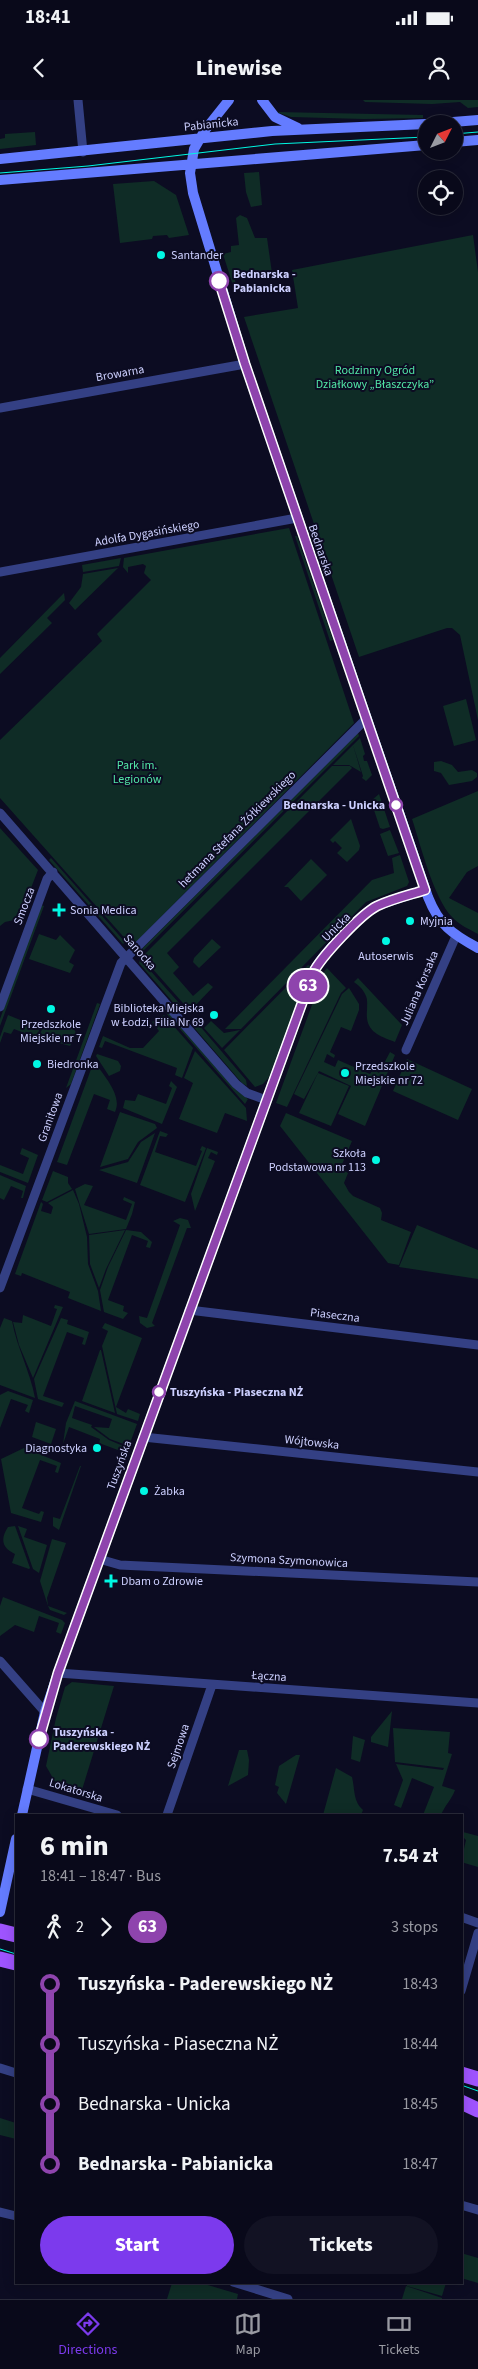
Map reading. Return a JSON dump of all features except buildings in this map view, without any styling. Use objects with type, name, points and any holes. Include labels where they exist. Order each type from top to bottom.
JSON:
[{"type":"main road","points":[[0,1931],[15,1935]]},
{"type":"main road","points":[[0,1959],[15,1963]]},
{"type":"main road","points":[[463,2075],[478,2080]]},
{"type":"main road","points":[[463,2103],[478,2110]]},
{"type":"street","points":[[78,100],[83,152]]},
{"type":"street","name":"Bednarska","points":[[229,100],[200,138],[190,165],[191,184],[195,201],[245,364],[425,890],[438,918],[456,936],[478,948]]},
{"type":"street","points":[[262,100],[275,117],[301,129]]},
{"type":"street","name":"Pabianicka","points":[[463,121],[478,120]]},
{"type":"street","name":"Pabianicka","points":[[0,159],[301,129],[418,124]]},
{"type":"street","points":[[463,141],[478,140]]},
{"type":"street","points":[[0,180],[418,146]]},
{"type":"street","name":"Browarna","points":[[0,408],[245,364]]},
{"type":"street","name":"Adolfa Dygasińskiego","points":[[0,572],[297,518]]},
{"type":"street","name":"hetmana Stefana Żółkiewskiego","points":[[127,957],[366,720]]},
{"type":"street","name":"Sanocka","points":[[0,813],[236,1084],[247,1093],[266,1100]]},
{"type":"street","name":"Smocza","points":[[0,1007],[47,879],[53,872]]},
{"type":"street","name":"Unicka","points":[[266,1100],[313,973],[319,962],[370,911],[380,905],[425,890]]},
{"type":"street","name":"Juliana Korsaka","points":[[406,1050],[456,936]]},
{"type":"street","name":"Granitowa","points":[[0,1288],[118,967],[127,957]]},
{"type":"street","name":"Tuszyńska","points":[[22,1814],[45,1712],[58,1673],[266,1100]]},
{"type":"street","name":"Piaseczna","points":[[189,1310],[478,1345]]},
{"type":"street","name":"Wójtowska","points":[[143,1437],[478,1472]]},
{"type":"street","name":"Szymona Szymonowica","points":[[99,1559],[120,1564],[478,1582]]},
{"type":"street","points":[[0,1661],[45,1712]]},
{"type":"street","name":"Łączna","points":[[58,1673],[478,1704]]},
{"type":"street","name":"Sejmowa","points":[[167,1814],[212,1685]]},
{"type":"street","name":"Lokatorska","points":[[27,1789],[114,1814]]},
{"type":"street","points":[[0,1912],[15,1844]]},
{"type":"street","points":[[463,1918],[478,1923]]},
{"type":"street","points":[[463,1984],[478,1933]]},
{"type":"street","points":[[0,2068],[15,2073]]},
{"type":"street","points":[[463,2206],[478,2210]]},
{"type":"street","points":[[0,2212],[15,2216]]},
{"type":"street","points":[[239,2284],[288,2299]]},
{"type":"green space","points":[[363,100],[478,100],[478,107],[468,108],[460,102],[432,104],[365,102]]},
{"type":"green space","points":[[276,112],[423,115],[418,115],[418,118],[364,119],[291,117]]},
{"type":"green space","points":[[35,132],[36,145],[0,149],[0,139],[5,138],[5,134]]},
{"type":"green space","points":[[259,172],[262,205],[251,207],[246,192],[244,173]]},
{"type":"green space","points":[[154,181],[176,195],[189,235],[169,238],[167,235],[153,236],[152,239],[120,243],[113,184]]},
{"type":"green space","points":[[240,215],[247,218],[255,238],[267,238],[272,273],[235,280],[237,291],[235,292],[223,254],[231,252],[231,246],[239,245],[236,218]]},
{"type":"green space","name":"Rodzinny Ogród Działkowy „Błaszczyka”","points":[[473,235],[478,272],[478,720],[460,635],[452,628],[359,657],[244,317],[298,308],[292,270]]},
{"type":"green space","name":"Park im. Legionów","points":[[289,528],[354,723],[136,942],[130,944],[0,798],[0,740],[102,641],[97,634],[151,580],[144,573],[146,566],[143,564],[128,567],[128,573],[123,567],[124,558]]},
{"type":"green space","points":[[295,536],[297,536],[333,640],[330,641]]},
{"type":"green space","points":[[121,558],[119,566],[83,572],[82,565]]},
{"type":"green space","points":[[118,568],[75,610],[69,603],[81,587],[83,574]]},
{"type":"green space","points":[[64,593],[65,600],[47,618],[52,623],[0,674],[0,658]]},
{"type":"green space","points":[[466,699],[476,740],[454,746],[443,706]]},
{"type":"green space","points":[[358,733],[359,736],[140,954],[139,952]]},
{"type":"green space","points":[[360,738],[365,754],[363,756],[364,761],[367,761],[372,775],[366,781],[362,778],[353,745]]},
{"type":"green space","points":[[353,745],[361,772],[349,765],[333,765]]},
{"type":"green space","points":[[441,761],[452,765],[458,772],[472,770],[477,773],[477,777],[472,781],[449,785],[441,773],[434,771],[434,762]]},
{"type":"green space","points":[[332,766],[350,766],[352,768],[167,953],[179,967],[173,973],[193,996],[208,983],[213,987],[190,1011],[142,957]]},
{"type":"green space","points":[[478,791],[478,866],[467,872],[449,898],[478,913],[478,934],[464,927],[445,908],[428,871],[412,819]]},
{"type":"green space","points":[[379,794],[390,827],[383,829],[380,828],[371,801]]},
{"type":"green space","points":[[351,819],[360,846],[359,850],[347,862],[337,853],[342,848],[335,841],[333,843],[330,840]]},
{"type":"green space","points":[[0,828],[38,870],[19,919],[5,922],[0,926]]},
{"type":"green space","points":[[390,830],[399,853],[388,856],[380,834]]},
{"type":"green space","points":[[400,855],[409,882],[407,886],[366,902],[241,1029],[225,1029],[372,880],[394,873],[392,858]]},
{"type":"green space","points":[[51,858],[125,942],[123,944],[49,860]]},
{"type":"green space","points":[[311,859],[327,875],[301,901],[288,887],[284,887]]},
{"type":"green space","points":[[41,905],[44,906],[0,1026],[0,1019]]},
{"type":"green space","points":[[39,934],[56,940],[60,935],[75,950],[69,962],[74,965],[70,973],[29,959]]},
{"type":"green space","points":[[212,939],[221,947],[199,968],[193,962],[194,958]]},
{"type":"green space","points":[[140,959],[188,1014],[184,1015],[139,963]]},
{"type":"green space","points":[[308,965],[310,966],[269,1077],[263,1084],[255,1087],[224,1050]]},
{"type":"green space","points":[[327,968],[346,988],[341,993],[287,1107],[276,1103]]},
{"type":"green space","points":[[358,978],[402,1025],[395,1042],[383,1037],[370,1028],[367,1017],[366,996],[362,989],[354,982]]},
{"type":"green space","points":[[349,988],[359,1004],[359,1010],[351,1031],[341,1027],[330,1052],[335,1055],[334,1058],[327,1054],[324,1062],[335,1067],[338,1060],[370,1074],[373,1069],[379,1073],[390,1052],[395,1055],[365,1126],[338,1114],[351,1086],[319,1071],[304,1099],[294,1094],[342,994]]},
{"type":"green space","points":[[97,1003],[100,1004],[71,1084],[66,1088]]},
{"type":"green space","points":[[166,1013],[169,1013],[234,1088],[248,1099],[245,1104]]},
{"type":"green space","points":[[8,1015],[40,1028],[37,1035],[30,1038],[27,1034],[14,1029],[11,1034],[4,1032],[0,1043],[0,1037]]},
{"type":"green space","points":[[164,1015],[193,1048],[182,1078],[175,1075],[177,1068],[105,1041],[102,1048],[99,1047],[103,1036],[130,1048],[143,1048],[159,1031],[152,1022]]},
{"type":"green space","points":[[193,1018],[246,1080],[247,1086],[242,1083],[191,1024]]},
{"type":"green space","points":[[211,1021],[224,1033],[240,1030],[222,1048],[204,1028]]},
{"type":"green space","points":[[43,1028],[66,1030],[73,1028],[77,1034],[70,1046],[41,1038],[39,1035]]},
{"type":"green space","points":[[195,1051],[246,1108],[247,1121],[225,1113],[217,1133],[179,1119],[193,1083],[184,1078]]},
{"type":"green space","points":[[97,1054],[118,1061],[121,1066],[120,1071],[109,1076],[96,1056]]},
{"type":"green space","points":[[407,1059],[472,1089],[458,1120],[393,1091]]},
{"type":"green space","points":[[94,1061],[114,1092],[117,1106],[115,1112],[107,1109],[110,1100],[94,1094],[67,1165],[57,1162]]},
{"type":"green space","points":[[318,1073],[349,1086],[331,1126],[299,1113]]},
{"type":"green space","points":[[171,1081],[177,1087],[162,1124],[123,1108],[125,1100],[135,1101],[138,1094],[166,1104],[172,1088],[169,1086]]},
{"type":"green space","points":[[120,1112],[155,1124],[157,1128],[138,1142],[128,1159],[100,1167]]},
{"type":"green space","points":[[286,1113],[352,1141],[340,1169],[348,1173],[344,1183],[349,1192],[353,1196],[380,1208],[382,1213],[381,1220],[411,1232],[399,1265],[388,1263],[280,1126]]},
{"type":"green space","points":[[160,1131],[168,1134],[166,1137],[160,1136],[155,1152],[196,1166],[202,1146],[206,1148],[185,1202],[140,1185]]},
{"type":"green space","points":[[155,1133],[137,1183],[99,1170],[128,1162],[141,1142]]},
{"type":"green space","points":[[22,1148],[38,1155],[28,1183],[0,1172],[0,1165],[23,1174],[29,1158],[20,1154]]},
{"type":"green space","points":[[207,1148],[218,1152],[217,1155],[211,1152],[208,1158],[215,1161],[195,1211],[191,1194]]},
{"type":"green space","points":[[53,1171],[68,1177],[68,1183],[72,1189],[47,1202],[42,1200]]},
{"type":"green space","points":[[0,1175],[26,1186],[23,1198],[21,1198],[23,1191],[11,1186],[4,1200],[0,1198]]},
{"type":"green space","points":[[85,1184],[93,1186],[84,1205],[126,1220],[132,1204],[123,1200],[124,1197],[135,1202],[126,1229],[89,1234],[75,1189]]},
{"type":"green space","points":[[73,1190],[79,1204],[87,1237],[88,1264],[98,1291],[101,1311],[68,1298],[70,1292],[22,1273],[21,1276],[15,1274],[41,1202],[43,1204],[41,1211],[51,1214],[53,1207],[48,1203]]},
{"type":"green space","points":[[180,1218],[188,1220],[191,1228],[187,1228],[152,1323],[155,1326],[147,1328],[140,1323],[139,1316],[147,1318],[180,1225],[173,1221]]},
{"type":"green space","points":[[417,1225],[478,1250],[478,1279],[399,1267]]},
{"type":"green space","points":[[125,1230],[99,1288],[90,1264],[89,1235]]},
{"type":"green space","points":[[126,1230],[141,1232],[152,1242],[150,1248],[146,1247],[148,1241],[132,1235],[108,1300],[124,1306],[123,1311],[128,1313],[123,1319],[104,1312],[100,1290],[108,1267]]},
{"type":"green space","points":[[55,1305],[63,1307],[33,1378],[19,1345],[13,1322],[22,1323],[23,1315],[51,1326],[57,1309],[54,1308]]},
{"type":"green space","points":[[4,1318],[12,1321],[35,1398],[0,1385],[0,1328]]},
{"type":"green space","points":[[61,1318],[68,1320],[67,1324],[89,1332],[85,1345],[82,1344],[84,1338],[67,1332],[43,1396],[64,1403],[62,1407],[38,1399],[34,1379]]},
{"type":"green space","points":[[105,1323],[142,1338],[116,1407],[126,1413],[128,1409],[140,1414],[138,1421],[117,1414],[102,1346],[108,1331],[102,1328]]},
{"type":"green space","points":[[101,1350],[115,1413],[82,1401]]},
{"type":"green space","points":[[8,1391],[33,1400],[29,1413],[25,1411],[28,1405],[11,1399],[0,1428],[0,1395]]},
{"type":"green space","points":[[75,1401],[137,1424],[129,1446],[110,1439],[94,1427],[109,1428],[112,1419],[75,1406],[72,1418],[92,1425],[91,1427],[109,1440],[128,1448],[126,1453],[99,1443],[100,1439],[69,1427],[63,1444],[66,1423]]},
{"type":"green space","points":[[36,1422],[56,1429],[51,1444],[32,1437]]},
{"type":"green space","points":[[24,1448],[61,1463],[58,1473],[55,1472],[57,1466],[40,1460],[22,1508],[39,1514],[41,1511],[44,1512],[41,1522],[11,1513],[1,1459]]},
{"type":"green space","points":[[80,1466],[59,1530],[53,1526],[53,1517],[60,1519]]},
{"type":"green space","points":[[15,1526],[29,1569],[12,1563],[15,1554],[7,1549],[4,1543],[4,1535],[8,1527]]},
{"type":"green space","points":[[18,1526],[27,1529],[24,1537],[47,1545],[39,1573],[33,1569]]},
{"type":"green space","points":[[52,1539],[66,1543],[47,1598],[48,1606],[40,1581]]},
{"type":"green space","points":[[3,1597],[62,1620],[65,1623],[61,1634],[56,1632],[59,1623],[39,1616],[34,1632],[15,1625],[0,1636],[0,1606]]},
{"type":"green space","points":[[48,1606],[67,1613],[64,1615],[50,1610]]},
{"type":"green space","points":[[72,1682],[114,1686],[81,1793],[58,1787],[46,1766],[56,1718],[65,1687]]},
{"type":"green space","points":[[392,1711],[388,1747],[371,1742],[371,1737]]},
{"type":"green space","points":[[393,1728],[450,1732],[448,1753],[452,1754],[442,1786],[455,1790],[441,1814],[423,1814],[434,1787],[412,1778],[401,1808],[394,1805],[403,1780],[396,1764],[443,1770],[444,1768],[395,1762]]},
{"type":"green space","points":[[353,1736],[365,1740],[360,1762],[351,1759]]},
{"type":"green space","points":[[239,1750],[247,1750],[249,1760],[248,1775],[228,1786]]},
{"type":"green space","points":[[296,1755],[300,1755],[286,1804],[277,1793],[279,1787],[275,1785],[279,1766]]},
{"type":"green space","points":[[336,1768],[352,1777],[357,1803],[363,1810],[361,1814],[323,1814]]},
{"type":"green space","points":[[463,1832],[478,1836],[478,1867],[463,1863],[466,1840],[463,1837]]},
{"type":"green space","points":[[0,2118],[15,2123],[15,2139],[0,2135]]},
{"type":"green space","points":[[463,2254],[478,2258],[478,2283],[463,2279]]},
{"type":"green space","points":[[172,2284],[204,2284],[238,2294],[237,2299],[167,2299]]},
{"type":"green space","points":[[407,2284],[446,2284],[442,2296],[407,2286]]},
{"type":"green space","points":[[406,2286],[442,2298],[442,2299],[402,2299]]},
{"type":"tram line","points":[[463,133],[478,132]]},
{"type":"tram line","points":[[0,173],[88,166],[275,144],[418,137]]},
{"type":"tram line","points":[[0,1949],[15,1954]]},
{"type":"tram line","points":[[463,2086],[478,2091]]},
{"type":"bus line","name":"63","points":[[39,1739],[51,1692],[315,968],[324,956],[370,911],[380,905],[425,890],[301,530],[219,281]]},
{"type":"place","name":"Santander","points":[[161,255]]},
{"type":"place","name":"Bednarska - Pabianicka","points":[[219,281]]},
{"type":"place","name":"Bednarska - Unicka","points":[[396,805]]},
{"type":"place","name":"Sonia Medica","points":[[59,910]]},
{"type":"place","name":"Myjnia","points":[[410,921]]},
{"type":"place","name":"Autoserwis","points":[[386,941]]},
{"type":"place","name":"Przedszkole Miejskie nr 7","points":[[51,1009]]},
{"type":"place","name":"Biblioteka Miejska w Łodzi, Filia Nr 69","points":[[214,1015]]},
{"type":"place","name":"Biedronka","points":[[37,1064]]},
{"type":"place","name":"Przedszkole Miejskie nr 72","points":[[345,1073]]},
{"type":"place","name":"Szkoła Podstawowa nr 113","points":[[376,1160]]},
{"type":"place","name":"Tuszyńska - Piaseczna NŻ","points":[[159,1392]]},
{"type":"place","name":"Diagnostyka","points":[[97,1448]]},
{"type":"place","name":"Żabka","points":[[144,1491]]},
{"type":"place","name":"Dbam o Zdrowie","points":[[111,1581]]},
{"type":"place","name":"Tuszyńska - Paderewskiego NŻ","points":[[39,1739]]}]
